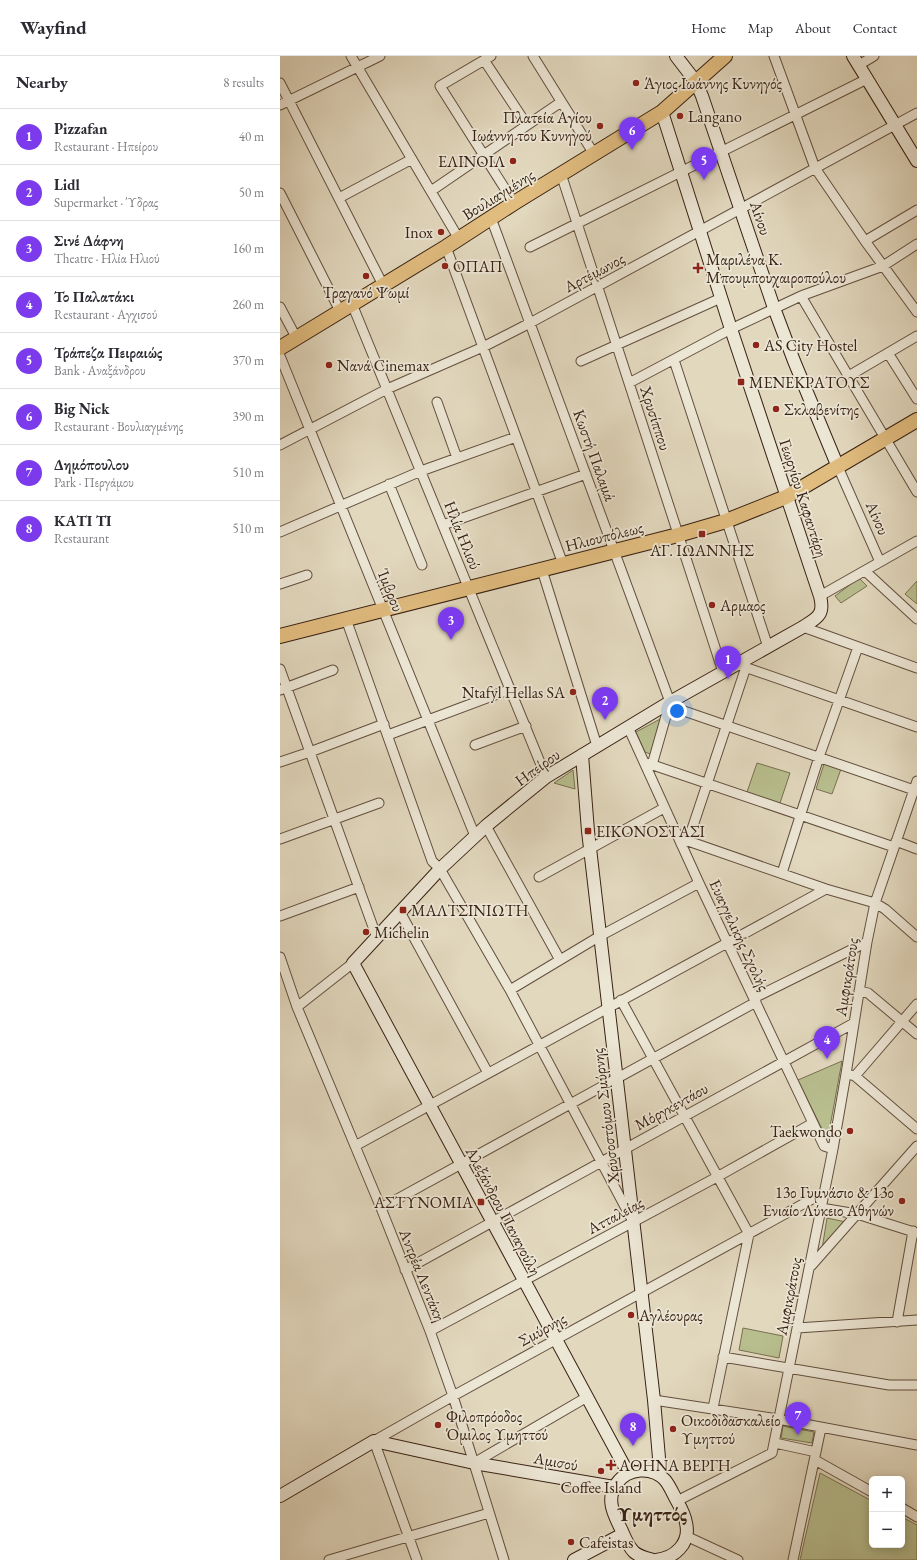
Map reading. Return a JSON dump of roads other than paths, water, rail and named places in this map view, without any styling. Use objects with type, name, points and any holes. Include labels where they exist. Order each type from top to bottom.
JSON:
[{"type":"main road","name":"Βουλιαγμένης","points":[[280,348],[459,239],[514,203],[662,112],[724,56]]},
{"type":"main road","name":"Ηλιουπόλεως","points":[[280,636],[678,535],[726,521],[786,497],[917,420]]},
{"type":"street","points":[[351,56],[459,239]]},
{"type":"street","points":[[280,105],[380,56]]},
{"type":"street","points":[[533,56],[594,154]]},
{"type":"street","name":"Αίνου","points":[[676,56],[696,82],[722,151],[774,308],[794,361],[838,467],[880,562]]},
{"type":"street","points":[[774,56],[815,168],[865,241],[917,312]]},
{"type":"street","points":[[874,56],[856,60],[917,161]]},
{"type":"street","points":[[514,203],[440,86],[487,58],[527,124]]},
{"type":"street","points":[[530,247],[867,79]]},
{"type":"street","points":[[280,83],[383,285]]},
{"type":"street","points":[[431,191],[561,102]]},
{"type":"street","name":"Γεωργίου Καφαντάρη","points":[[662,112],[731,329],[820,596]]},
{"type":"street","name":"Αρτέμωνος","points":[[280,445],[387,388],[483,347],[530,323],[917,113]]},
{"type":"street","points":[[339,198],[412,159]]},
{"type":"street","name":"Χρυσίππου","points":[[562,174],[723,672]]},
{"type":"street","name":"Ηλία Ηλιού","points":[[280,193],[346,308],[387,388],[546,777]]},
{"type":"street","points":[[865,241],[917,210]]},
{"type":"street","name":"Κωστή Παλαμά","points":[[491,218],[670,702]]},
{"type":"street","points":[[629,383],[731,329],[800,296],[883,266],[917,244]]},
{"type":"street","points":[[446,247],[563,564]]},
{"type":"street","points":[[800,296],[917,492]]},
{"type":"street","points":[[581,360],[721,298]]},
{"type":"street","points":[[280,307],[297,339]]},
{"type":"street","points":[[847,377],[917,336]]},
{"type":"street","points":[[888,353],[917,399]]},
{"type":"street","name":"Ίμβρου","points":[[280,356],[474,836]]},
{"type":"street","points":[[674,360],[768,647]]},
{"type":"street","points":[[437,402],[457,458]]},
{"type":"street","points":[[280,532],[421,471],[516,437]]},
{"type":"street","points":[[443,525],[586,474]]},
{"type":"street","points":[[389,484],[422,565]]},
{"type":"street","points":[[820,596],[917,541]]},
{"type":"street","points":[[542,570],[597,746]]},
{"type":"street","points":[[865,571],[917,619]]},
{"type":"street","points":[[280,584],[307,575]]},
{"type":"street","name":"Ηπείρου","points":[[297,1007],[353,964],[440,869],[474,836],[546,777],[670,702],[723,672],[741,666],[768,647],[817,618],[820,614],[822,604],[820,596]]},
{"type":"street","points":[[346,619],[432,861],[440,869],[510,990],[633,1222]]},
{"type":"street","points":[[803,627],[917,668]]},
{"type":"street","points":[[782,873],[858,647]]},
{"type":"street","points":[[917,727],[741,666],[726,726],[708,784],[685,842],[782,873],[826,889],[875,903],[885,909],[917,937]]},
{"type":"street","points":[[280,669],[283,689],[310,752],[377,938]]},
{"type":"street","points":[[283,689],[333,670]]},
{"type":"street","points":[[388,735],[427,719],[510,689]]},
{"type":"street","points":[[915,790],[681,710],[670,702],[648,764],[895,844],[917,849]]},
{"type":"street","points":[[280,762],[384,724]]},
{"type":"street","points":[[475,745],[526,726]]},
{"type":"street","name":"Ευαγγελικής Σχολής","points":[[628,727],[648,764],[664,808],[685,842],[699,883],[783,1062],[824,1146],[833,1149]]},
{"type":"street","name":"Χρυσοστόμου Σμύρνης","points":[[582,755],[590,849],[654,1400],[660,1458],[657,1474]]},
{"type":"street","name":"Αμφικράτους","points":[[775,1443],[778,1419],[810,1267],[821,1203],[851,1075],[854,1023],[875,903],[915,790],[917,780]]},
{"type":"street","points":[[280,839],[379,803]]},
{"type":"street","points":[[539,877],[664,808]]},
{"type":"street","points":[[486,826],[560,960]]},
{"type":"street","points":[[510,990],[600,936],[699,883]]},
{"type":"street","points":[[280,916],[359,887]]},
{"type":"street","points":[[355,1146],[826,889]]},
{"type":"street","points":[[400,912],[488,1073]]},
{"type":"street","points":[[381,1208],[653,1059],[755,1000],[867,942]]},
{"type":"street","name":"Αντρέα Λεντάκη","points":[[280,956],[297,1007],[381,1208],[430,1332],[474,1463],[504,1560]]},
{"type":"street","name":"Αλεξάνδρου Παναγούλη","points":[[353,964],[628,1474]]},
{"type":"street","points":[[859,991],[868,992],[917,1034]]},
{"type":"street","points":[[621,1000],[749,1234],[713,1408]]},
{"type":"street","points":[[917,1004],[851,1075],[917,1129]]},
{"type":"street","name":"Μόργκεντάου","points":[[405,1270],[854,1023]]},
{"type":"street","name":"Ατταλείας","points":[[430,1332],[523,1280],[717,1177],[813,1123]]},
{"type":"street","points":[[810,1267],[917,1146]]},
{"type":"street","name":"Σμύρνης","points":[[280,1496],[452,1396],[814,1198],[821,1203]]},
{"type":"street","points":[[821,1203],[915,1232],[897,1322]]},
{"type":"street","points":[[797,1328],[917,1320]]},
{"type":"street","points":[[723,1357],[889,1385],[917,1385]]},
{"type":"street","points":[[906,1386],[917,1390]]},
{"type":"street","points":[[474,1463],[587,1397]]},
{"type":"street","points":[[654,1400],[778,1419],[917,1445]]},
{"type":"street","points":[[793,1560],[821,1428]]},
{"type":"street","points":[[374,1441],[417,1560]]},
{"type":"street","name":"Αμισού","points":[[374,1441],[474,1463],[614,1487]]},
{"type":"street","points":[[677,1501],[772,1453],[775,1443],[815,1456],[869,1490]]},
{"type":"street","points":[[637,1470],[647,1470],[657,1474],[664,1479],[670,1487],[677,1501],[687,1525],[686,1536],[676,1557],[649,1559],[634,1552],[623,1534],[611,1507],[611,1497],[614,1487],[620,1479],[628,1474],[637,1470]]},
{"type":"street","points":[[905,1510],[917,1517]]},
{"type":"street","points":[[329,1560],[490,1513]]},
{"type":"street","points":[[574,1560],[623,1534]]},
{"type":"street","points":[[686,1536],[738,1560]]},
{"type":"place","name":"Άγιος Ιωάννης Κυνηγός","points":[[636,83]]},
{"type":"place","name":"Langano","points":[[680,116]]},
{"type":"place","name":"Πλατεία Αγίου Ιωάννη του Κυνηγού","points":[[600,126]]},
{"type":"place","name":"Big Nick","points":[[632,150]]},
{"type":"place","name":"ΕΛΙΝΟΙΛ","points":[[513,161]]},
{"type":"place","name":"Τράπεζα Πειραιώς","points":[[704,180]]},
{"type":"place","name":"Inox","points":[[441,232]]},
{"type":"place","name":"ΟΠΑΠ","points":[[445,266]]},
{"type":"place","name":"Μαριλένα Κ. Μπουμπουχαιροπούλου","points":[[698,268]]},
{"type":"place","name":"Τραγανό Ψωμί","points":[[366,276]]},
{"type":"place","name":"AS City Hostel","points":[[756,345]]},
{"type":"place","name":"Νανά Cinemax","points":[[329,365]]},
{"type":"place","name":"ΜΕΝΕΚΡΑΤΟΥΣ","points":[[741,382]]},
{"type":"place","name":"Σκλαβενίτης","points":[[776,409]]},
{"type":"place","name":"ΑΓ. ΙΩΑΝΝΗΣ","points":[[702,534]]},
{"type":"place","name":"Αρμαος","points":[[712,605]]},
{"type":"place","name":"Σινέ Δάφνη","points":[[451,640]]},
{"type":"place","name":"Pizzafan","points":[[728,679]]},
{"type":"place","name":"Ntafyl Hellas SA","points":[[573,692]]},
{"type":"place","name":"Lidl","points":[[605,720]]},
{"type":"place","name":"ΕΙΚΟΝΟΣΤΑΣΙ","points":[[588,831]]},
{"type":"place","name":"ΜΑΛΤΣΙΝΙΩΤΗ","points":[[403,910]]},
{"type":"place","name":"Michelin","points":[[366,932]]},
{"type":"place","name":"Το Παλατάκι","points":[[827,1059]]},
{"type":"place","name":"Taekwondo","points":[[850,1131]]},
{"type":"place","name":"13ο Γυμνάσιο & 13ο Ενιαίο Λύκειο Αθηνών","points":[[902,1201]]},
{"type":"place","name":"ΑΣΤΥΝΟΜΙΑ","points":[[481,1202]]},
{"type":"place","name":"Αγλέουρας","points":[[631,1315]]},
{"type":"place","name":"Φιλοπρόοδος Όμιλος Υμηττού","points":[[438,1425]]},
{"type":"place","name":"Οικοδιδασκαλείο Υμηττού","points":[[673,1429]]},
{"type":"place","name":"Δημόπουλου","points":[[798,1435]]},
{"type":"place","name":"ΚΑΤΙ ΤΙ","points":[[633,1446]]},
{"type":"place","name":"ΑΘΗΝΑ ΒΕΡΓΗ","points":[[611,1465]]},
{"type":"place","name":"Coffee Island","points":[[601,1471]]},
{"type":"place","name":"Cafeistas","points":[[571,1542]]},
{"type":"district","name":"Υμηττός","points":[[652,1514]]}]
